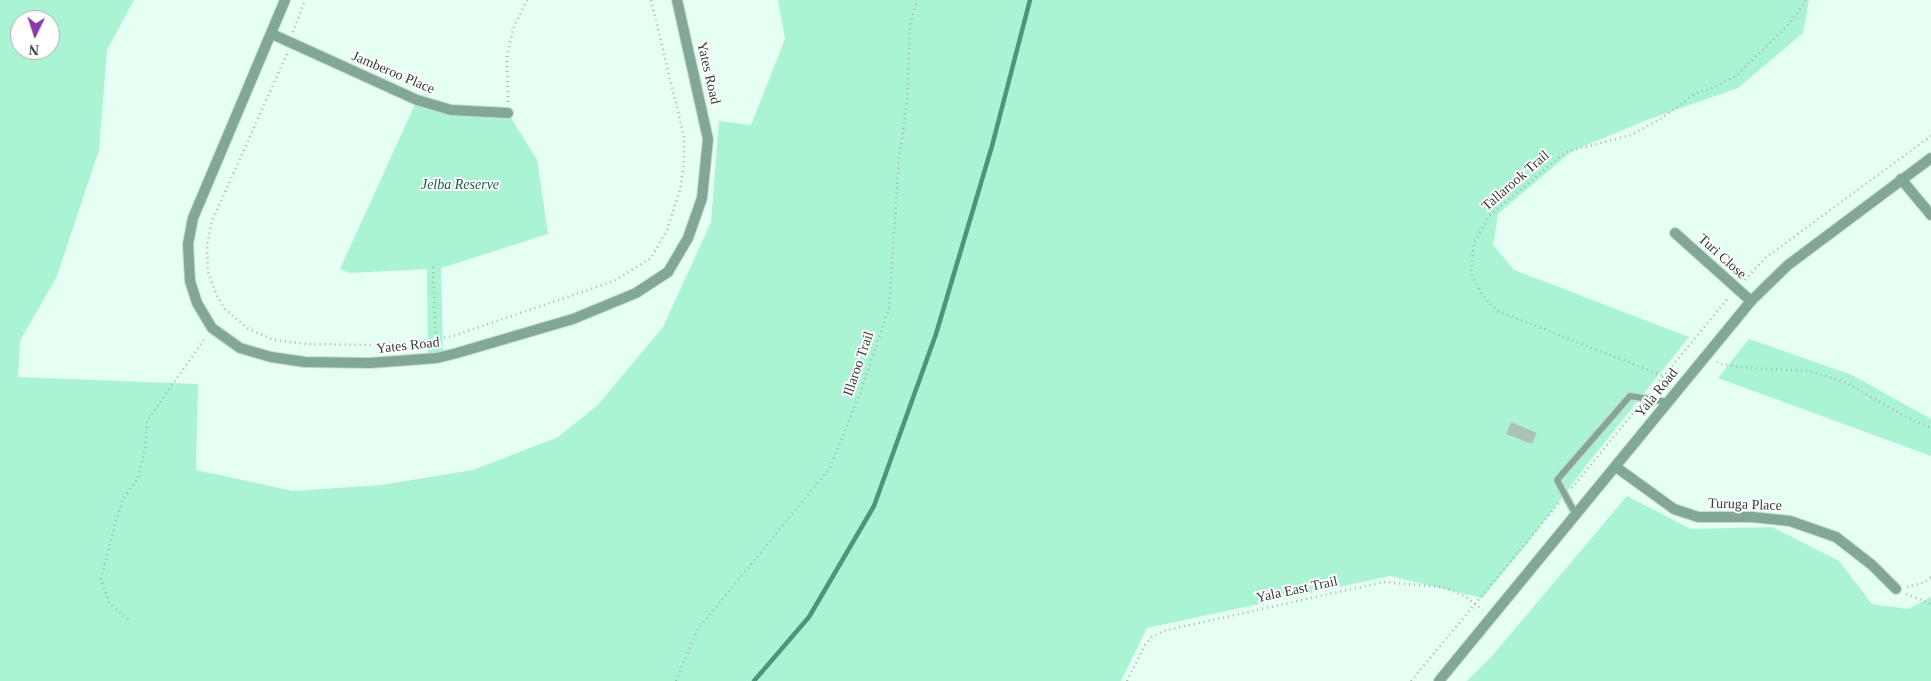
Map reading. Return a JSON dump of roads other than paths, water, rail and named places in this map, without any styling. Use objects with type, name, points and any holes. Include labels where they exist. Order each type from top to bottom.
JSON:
[{"type":"street","name":"Yates Road","points":[[285,0],[193,218],[188,244],[190,281],[197,302],[212,328],[240,348],[272,357],[305,362],[370,364],[437,358],[573,318],[636,292],[668,272],[688,238],[702,198],[708,140],[677,0]]},
{"type":"street","name":"Jamberoo Place","points":[[272,34],[418,100],[451,110],[508,113]]},
{"type":"street","name":"Yala Road","points":[[1439,681],[1751,301],[1788,265],[1931,158]]},
{"type":"street","points":[[1901,179],[1931,215]]},
{"type":"street","name":"Turi Close","points":[[1675,232],[1751,301]]},
{"type":"street","name":"Turuga Place","points":[[1616,467],[1674,508],[1698,517],[1752,517],[1790,521],[1836,537],[1872,565],[1896,589]]},
{"type":"lane","points":[[1576,515],[1557,480],[1630,396],[1668,402]]},
{"type":"waterway","points":[[754,681],[809,617],[874,506],[936,334],[992,146],[1030,0]]},
{"type":"park label","name":"Jelba Reserve","points":[[460,185]]}]
